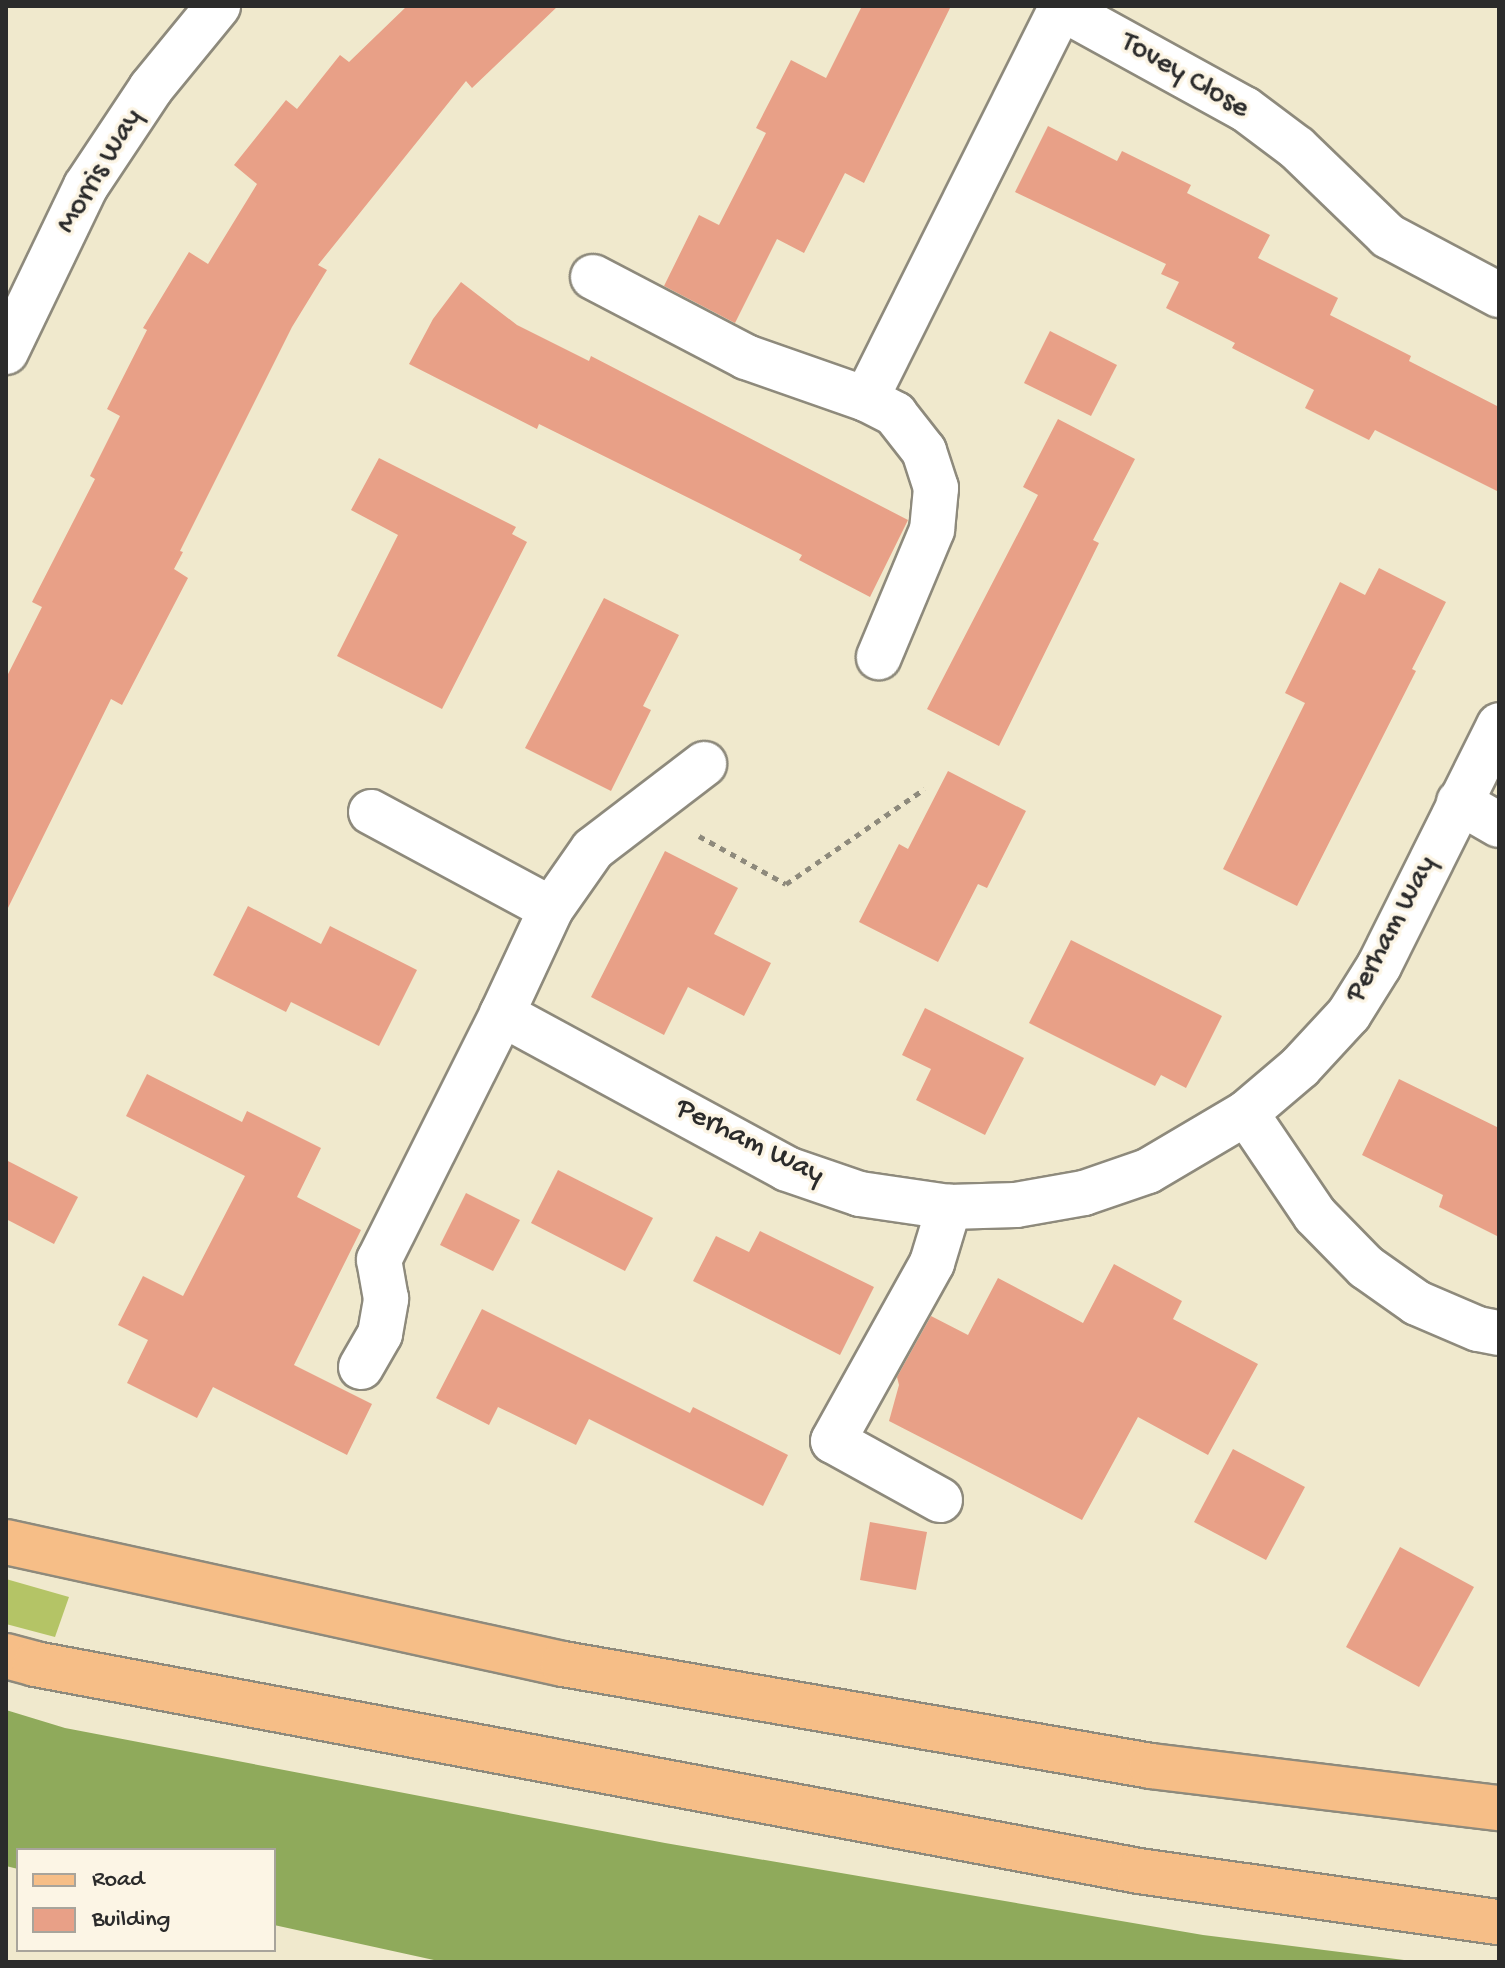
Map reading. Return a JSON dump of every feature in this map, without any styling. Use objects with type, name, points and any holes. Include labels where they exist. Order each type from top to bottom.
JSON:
[{"type":"main road","points":[[6,1542],[563,1664],[1151,1766],[1499,1808]]},
{"type":"main road","points":[[6,1656],[66,1670],[1139,1871],[1499,1922]]},
{"type":"street","name":"Morris Way","points":[[6,352],[86,186],[151,88],[218,6]]},
{"type":"street","name":"Tovey Close","points":[[866,399],[1061,8],[1245,109],[1297,148],[1388,236],[1499,295]]},
{"type":"street","points":[[593,277],[746,357],[866,399],[895,414],[924,451],[936,488],[932,530],[879,657]]},
{"type":"street","name":"Perham Way","points":[[502,1014],[787,1169],[860,1194],[949,1207],[1016,1205],[1084,1193],[1148,1171],[1246,1113],[1300,1067],[1349,1014],[1379,966],[1499,725]]},
{"type":"street","points":[[361,1367],[380,1334],[382,1323],[386,1299],[379,1260],[551,909],[593,849],[704,764]]},
{"type":"street","points":[[1459,802],[1499,825]]},
{"type":"street","points":[[371,812],[551,909]]},
{"type":"street","points":[[1246,1113],[1315,1215],[1366,1267],[1417,1303],[1478,1329],[1499,1333]]},
{"type":"street","points":[[940,1500],[833,1441],[932,1263],[949,1207]]},
{"type":"path","points":[[648,807],[786,884],[924,789]]},
{"type":"green space","points":[[6,1579],[69,1597],[55,1637],[6,1624]]},
{"type":"green space","points":[[6,1710],[65,1728],[665,1843],[1203,1935],[1420,1962],[443,1962],[276,1925],[276,1848],[16,1848],[16,1868],[6,1866]]},
{"type":"building","points":[[407,6],[558,6],[472,88],[466,81],[318,265],[327,270],[292,327],[180,551],[183,552],[174,569],[188,578],[122,705],[111,699],[6,912],[6,678],[42,607],[32,602],[95,479],[90,476],[120,416],[107,409],[147,330],[143,328],[189,252],[208,264],[257,184],[234,165],[286,100],[297,109],[340,55],[349,62]]},
{"type":"building","points":[[862,6],[951,6],[864,183],[845,173],[804,253],[777,239],[735,323],[664,286],[699,215],[719,225],[766,133],[756,128],[791,60],[826,78]]},
{"type":"building","points":[[1048,126],[1117,161],[1122,151],[1191,185],[1187,193],[1270,235],[1258,258],[1338,298],[1330,315],[1411,356],[1409,361],[1499,407],[1499,492],[1375,430],[1369,440],[1305,408],[1314,390],[1232,348],[1235,343],[1166,308],[1179,282],[1161,274],[1166,264],[1015,192]]},
{"type":"building","points":[[461,282],[517,325],[589,361],[591,356],[908,520],[870,597],[799,560],[802,555],[539,424],[537,429],[409,364],[433,319]]},
{"type":"building","points":[[1050,331],[1117,365],[1091,416],[1024,383]]},
{"type":"building","points":[[1058,419],[1135,459],[1093,540],[1099,543],[999,746],[927,709],[1038,495],[1023,487]]},
{"type":"building","points":[[379,458],[516,527],[512,534],[527,542],[442,709],[337,656],[398,535],[351,510]]},
{"type":"building","points":[[1379,568],[1446,602],[1412,669],[1416,671],[1297,906],[1223,869],[1305,703],[1285,693],[1340,582],[1365,595]]},
{"type":"building","points":[[604,598],[679,635],[643,706],[651,710],[611,791],[525,748]]},
{"type":"building","points":[[948,771],[1026,811],[987,888],[978,884],[938,962],[859,922],[899,844],[908,849]]},
{"type":"building","points":[[665,851],[738,888],[714,934],[771,963],[744,1016],[688,987],[664,1035],[591,997]]},
{"type":"building","points":[[248,906],[321,944],[330,926],[417,970],[379,1046],[291,1002],[286,1012],[213,975]]},
{"type":"building","points":[[1071,940],[1222,1016],[1186,1088],[1161,1075],[1155,1086],[1029,1023]]},
{"type":"building","points":[[925,1008],[1024,1058],[985,1135],[916,1100],[931,1069],[902,1055]]},
{"type":"building","points":[[147,1074],[242,1122],[247,1111],[321,1148],[297,1197],[361,1230],[294,1365],[372,1404],[347,1455],[213,1387],[197,1418],[127,1383],[148,1340],[118,1325],[143,1276],[183,1296],[245,1176],[126,1116]]},
{"type":"building","points":[[1399,1079],[1499,1128],[1499,1237],[1439,1207],[1443,1195],[1362,1155]]},
{"type":"building","points":[[6,1160],[78,1197],[54,1244],[6,1219]]},
{"type":"building","points":[[558,1170],[653,1218],[625,1271],[531,1223]]},
{"type":"building","points":[[466,1193],[520,1220],[493,1271],[440,1245]]},
{"type":"building","points":[[760,1231],[874,1287],[840,1355],[693,1281],[716,1236],[749,1252]]},
{"type":"building","points":[[1114,1264],[1182,1301],[1173,1319],[1258,1364],[1208,1455],[1138,1417],[1082,1520],[889,1421],[899,1385],[897,1377],[931,1316],[968,1335],[998,1278],[1083,1323]]},
{"type":"building","points":[[482,1309],[690,1413],[693,1407],[788,1455],[763,1506],[589,1419],[576,1445],[498,1407],[489,1425],[436,1398]]},
{"type":"building","points":[[1233,1449],[1305,1487],[1266,1560],[1194,1522]]},
{"type":"building","points":[[870,1522],[927,1532],[916,1590],[860,1580]]},
{"type":"building","points":[[1400,1547],[1474,1587],[1419,1687],[1346,1647]]}]
